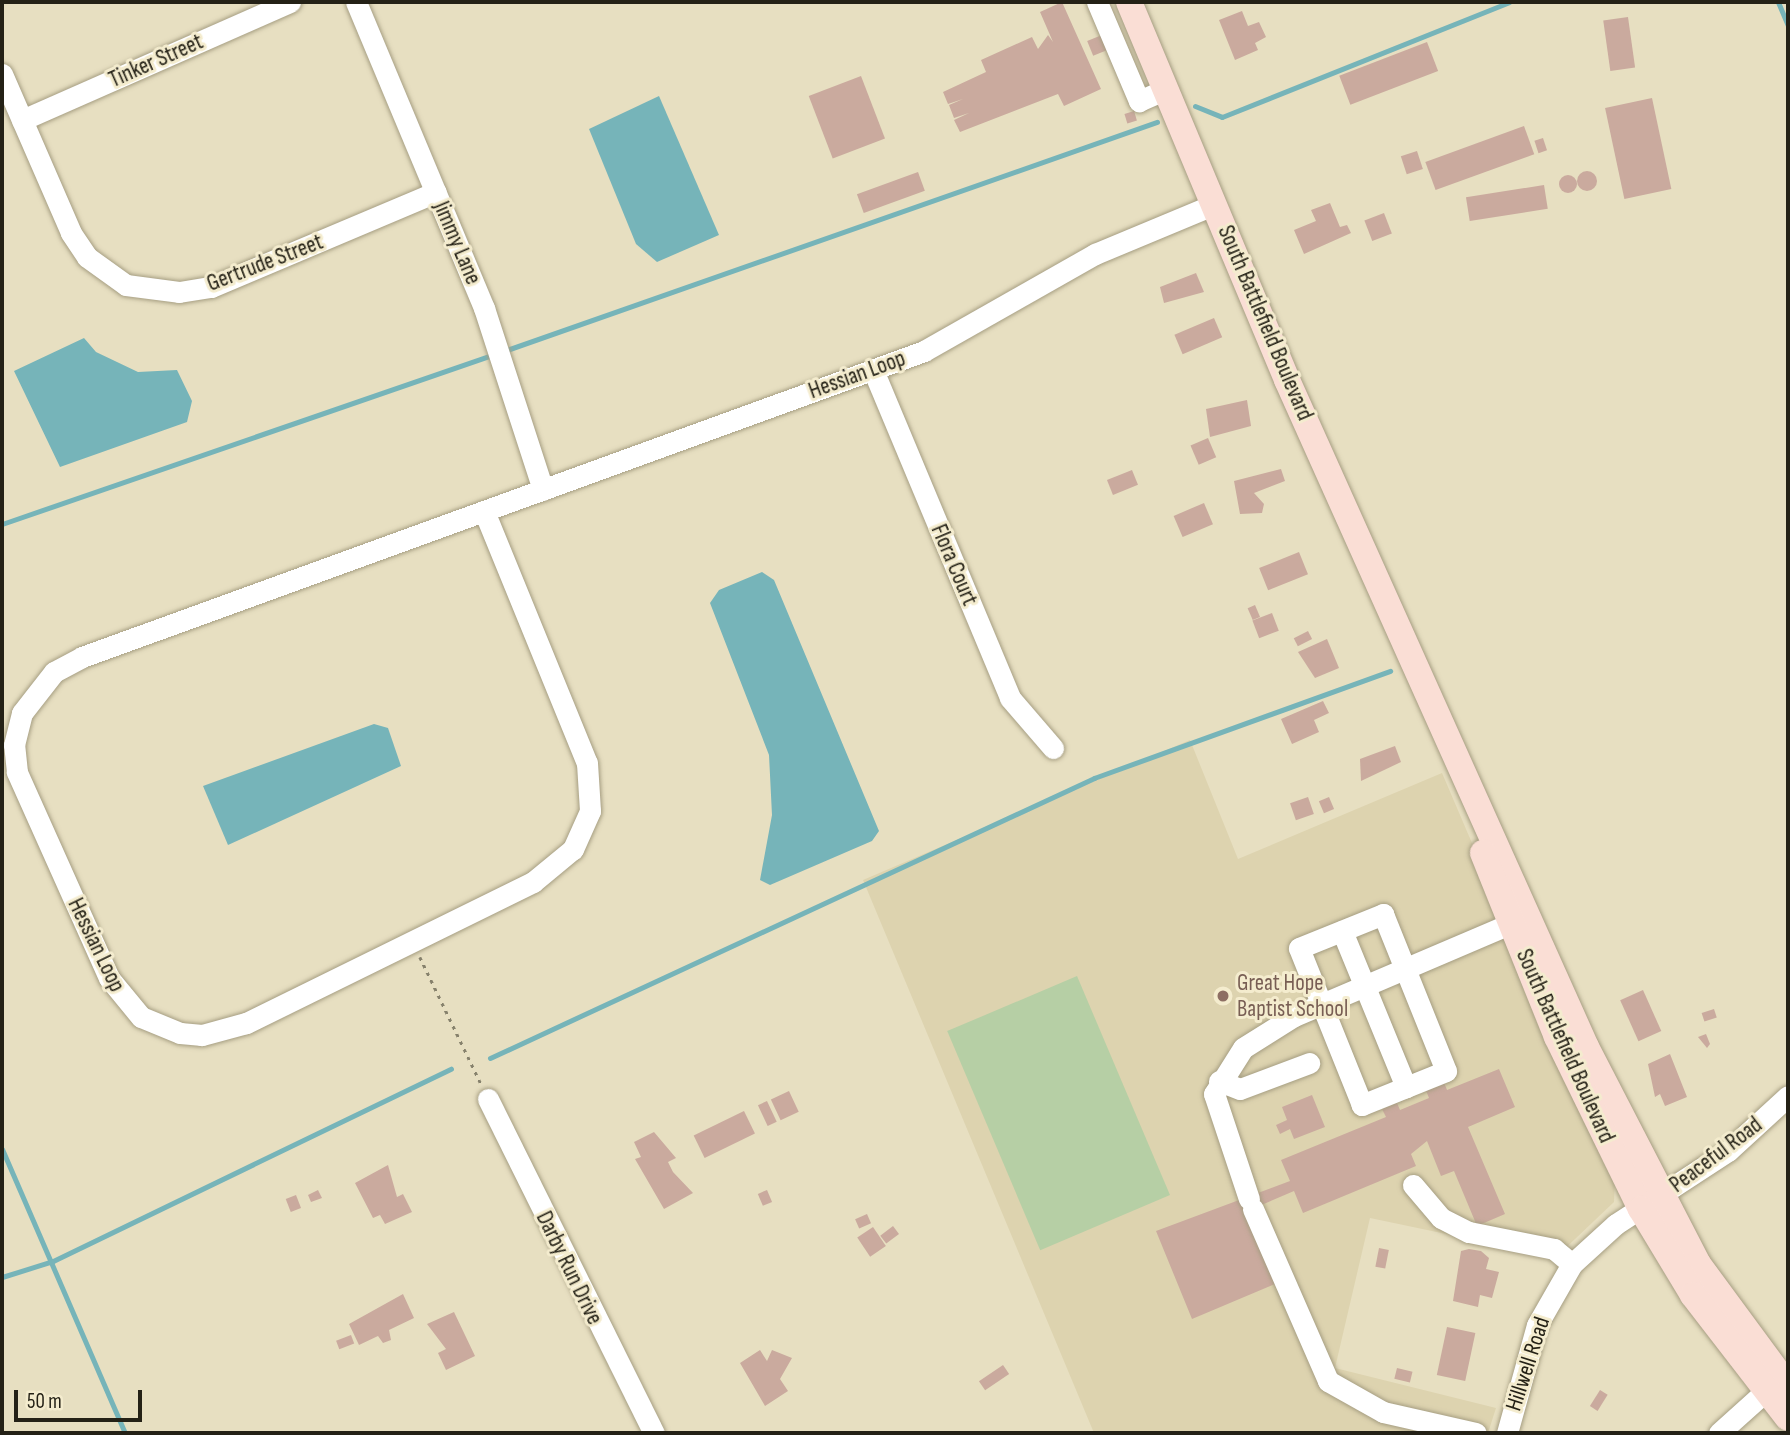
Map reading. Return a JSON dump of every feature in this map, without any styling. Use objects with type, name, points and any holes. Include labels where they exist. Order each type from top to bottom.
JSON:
[{"type":"main road","name":"South Battlefield Boulevard","points":[[1129,2],[1402,643],[1404,669],[1522,919],[1558,1037],[1650,1203],[1693,1295],[1779,1385],[1788,1418]]},
{"type":"street","name":"Tinker Street","points":[[22,120],[290,2]]},
{"type":"street","name":"Jimmy Lane","points":[[356,2],[496,340],[543,490]]},
{"type":"street","points":[[1097,2],[1139,101],[1166,89]]},
{"type":"street","name":"Gertrude Street","points":[[2,75],[87,257],[106,274],[150,291],[211,287],[436,192]]},
{"type":"street","name":"Hessian Loop","points":[[484,511],[587,763],[590,811],[577,843],[549,872],[224,1031],[202,1035],[159,1027],[126,1004],[109,978],[20,781],[16,735],[34,692],[67,663],[943,343],[1095,254],[1215,204]]},
{"type":"street","name":"Flora Court","points":[[873,370],[1010,698],[1054,748]]},
{"type":"street","points":[[1383,914],[1446,1071],[1362,1105],[1299,948],[1342,930],[1383,914]]},
{"type":"street","points":[[1476,1433],[1383,1412],[1328,1381],[1251,1204],[1217,1118],[1219,1081],[1243,1048],[1322,1004],[1522,919]]},
{"type":"street","points":[[1342,930],[1406,1087]]},
{"type":"street","points":[[1219,1081],[1240,1089],[1309,1063]]},
{"type":"street","name":"Peaceful Road","points":[[1650,1203],[1728,1150],[1788,1096]]},
{"type":"street","name":"Darby Run Drive","points":[[488,1099],[654,1433]]},
{"type":"street","points":[[1413,1185],[1441,1218],[1469,1232],[1554,1249],[1572,1264]]},
{"type":"street","name":"Hillwell Road","points":[[1507,1433],[1537,1325],[1572,1264],[1650,1203]]},
{"type":"street","points":[[1719,1433],[1779,1385]]},
{"type":"path","points":[[412,941],[488,1099]]},
{"type":"shaded area","name":"Great Hope Baptist School","points":[[1190,740],[1238,859],[1442,773],[1615,1177],[1614,1202],[1556,1257],[1370,1218],[1335,1368],[1496,1408],[1488,1433],[1094,1433],[863,880]]},
{"type":"green space","points":[[1077,976],[1170,1195],[1040,1250],[947,1031]]},
{"type":"water","points":[[659,96],[719,235],[657,262],[636,244],[589,129]]},
{"type":"water","points":[[84,338],[96,352],[138,372],[177,370],[192,401],[187,422],[60,467],[14,371]]},
{"type":"water","points":[[762,572],[774,580],[879,831],[872,841],[770,885],[760,880],[772,815],[769,755],[710,603],[719,590]]},
{"type":"water","points":[[374,724],[388,728],[401,766],[228,845],[203,786]]},
{"type":"building","points":[[1062,2],[1101,89],[1064,106],[1058,94],[960,132],[954,120],[969,113],[954,118],[949,105],[963,99],[948,104],[943,92],[986,72],[981,60],[1032,37],[1038,49],[1048,35],[1053,42],[1040,12]]},
{"type":"building","points":[[1242,11],[1248,26],[1259,22],[1266,37],[1255,43],[1258,50],[1235,60],[1219,20]]},
{"type":"building","points":[[1628,17],[1635,68],[1610,71],[1603,20]]},
{"type":"building","points":[[1102,35],[1108,50],[1093,56],[1087,41]]},
{"type":"building","points":[[1427,42],[1438,71],[1350,105],[1339,76]]},
{"type":"building","points":[[861,76],[885,139],[833,159],[809,96]]},
{"type":"building","points":[[1652,98],[1671,189],[1624,199],[1605,108]]},
{"type":"building","points":[[1134,111],[1137,121],[1127,123],[1124,114]]},
{"type":"building","points":[[1524,126],[1534,154],[1436,190],[1425,162]]},
{"type":"building","points":[[1543,138],[1547,150],[1538,153],[1534,141]]},
{"type":"building","points":[[1417,151],[1423,169],[1407,174],[1401,156]]},
{"type":"building","points":[[1587,171],[1594,174],[1597,181],[1594,188],[1587,191],[1580,188],[1577,181],[1580,174]]},
{"type":"building","points":[[918,172],[925,191],[864,213],[857,194]]},
{"type":"building","points":[[1564,175],[1572,175],[1577,184],[1575,191],[1564,193],[1559,188],[1559,180]]},
{"type":"building","points":[[1544,185],[1548,209],[1470,221],[1466,197]]},
{"type":"building","points":[[1330,203],[1340,227],[1347,225],[1351,233],[1304,254],[1294,230],[1316,221],[1311,210]]},
{"type":"building","points":[[1384,213],[1392,234],[1372,241],[1364,221]]},
{"type":"building","points":[[1196,273],[1204,292],[1164,303],[1160,287]]},
{"type":"building","points":[[1214,318],[1222,337],[1183,354],[1174,335]]},
{"type":"building","points":[[1247,400],[1251,426],[1210,437],[1206,409]]},
{"type":"building","points":[[1208,438],[1216,457],[1199,465],[1191,445]]},
{"type":"building","points":[[1281,469],[1285,481],[1254,493],[1264,504],[1262,513],[1240,514],[1234,481]]},
{"type":"building","points":[[1132,470],[1138,485],[1113,495],[1107,480]]},
{"type":"building","points":[[1204,503],[1213,524],[1183,537],[1174,516]]},
{"type":"building","points":[[1299,552],[1308,574],[1268,590],[1259,568]]},
{"type":"building","points":[[1255,605],[1260,617],[1253,620],[1248,608]]},
{"type":"building","points":[[1272,613],[1279,631],[1259,638],[1252,621]]},
{"type":"building","points":[[1308,631],[1312,639],[1298,646],[1294,638]]},
{"type":"building","points":[[1327,639],[1339,668],[1315,678],[1298,652]]},
{"type":"building","points":[[1323,701],[1329,713],[1314,720],[1319,732],[1292,744],[1281,719]]},
{"type":"building","points":[[1395,746],[1401,762],[1361,781],[1360,759]]},
{"type":"building","points":[[1308,797],[1314,814],[1296,820],[1290,803]]},
{"type":"building","points":[[1329,797],[1334,809],[1324,813],[1319,801]]},
{"type":"building","points":[[1643,990],[1661,1031],[1638,1041],[1620,1000]]},
{"type":"building","points":[[1714,1009],[1717,1018],[1704,1022],[1702,1013]]},
{"type":"building","points":[[1706,1034],[1710,1044],[1707,1048],[1698,1037]]},
{"type":"building","points":[[1670,1054],[1687,1097],[1665,1106],[1660,1094],[1655,1097],[1648,1064]]},
{"type":"building","points":[[1499,1069],[1515,1107],[1468,1127],[1505,1214],[1477,1226],[1454,1171],[1441,1176],[1427,1141],[1411,1154],[1416,1166],[1303,1213],[1294,1191],[1245,1212],[1275,1284],[1192,1319],[1156,1231],[1290,1181],[1281,1160],[1386,1117],[1382,1109],[1397,1103],[1400,1110],[1429,1098],[1425,1088],[1443,1080],[1447,1090]]},
{"type":"building","points":[[789,1091],[799,1112],[781,1120],[771,1099]]},
{"type":"building","points":[[1312,1095],[1325,1127],[1294,1139],[1290,1129],[1280,1134],[1276,1125],[1287,1120],[1282,1107]]},
{"type":"building","points":[[767,1101],[777,1122],[768,1126],[758,1105]]},
{"type":"building","points":[[744,1111],[755,1133],[705,1158],[694,1136]]},
{"type":"building","points":[[654,1132],[676,1158],[668,1162],[673,1172],[693,1193],[664,1209],[635,1159],[641,1157],[634,1142]]},
{"type":"building","points":[[388,1165],[397,1197],[403,1194],[412,1212],[385,1224],[380,1215],[373,1218],[355,1183]]},
{"type":"building","points":[[318,1190],[322,1198],[311,1202],[308,1195]]},
{"type":"building","points":[[767,1190],[772,1202],[763,1206],[758,1194]]},
{"type":"building","points":[[296,1195],[301,1208],[291,1212],[286,1199]]},
{"type":"building","points":[[867,1214],[871,1223],[859,1228],[855,1219]]},
{"type":"building","points":[[893,1226],[899,1234],[886,1244],[880,1236]]},
{"type":"building","points":[[873,1227],[886,1246],[870,1257],[857,1238]]},
{"type":"building","points":[[1379,1248],[1389,1250],[1385,1269],[1375,1267]]},
{"type":"building","points":[[1461,1251],[1481,1251],[1489,1258],[1486,1269],[1499,1272],[1492,1298],[1480,1295],[1478,1307],[1453,1301]]},
{"type":"building","points":[[403,1294],[414,1318],[389,1330],[391,1340],[383,1343],[378,1336],[359,1345],[349,1324]]},
{"type":"building","points":[[454,1312],[475,1356],[446,1370],[438,1353],[446,1349],[427,1324]]},
{"type":"building","points":[[1447,1327],[1475,1333],[1465,1381],[1437,1375]]},
{"type":"building","points":[[351,1335],[354,1343],[339,1349],[336,1341]]},
{"type":"building","points":[[760,1350],[767,1361],[772,1350],[792,1358],[780,1379],[788,1391],[765,1406],[740,1363]]},
{"type":"building","points":[[1003,1365],[1009,1374],[985,1390],[979,1381]]},
{"type":"building","points":[[1397,1368],[1413,1372],[1410,1383],[1394,1379]]},
{"type":"building","points":[[1600,1390],[1608,1395],[1598,1411],[1590,1406]]},
{"type":"waterway","points":[[1195,106],[1222,117],[1509,2]]},
{"type":"waterway","points":[[1778,2],[1788,26]]},
{"type":"waterway","points":[[504,351],[1157,122]]},
{"type":"waterway","points":[[2,524],[495,354]]},
{"type":"waterway","points":[[490,1058],[1094,778],[1390,671]]},
{"type":"waterway","points":[[2,1277],[53,1261],[451,1069]]},
{"type":"waterway","points":[[2,1149],[125,1433]]},
{"type":"place","name":"Great Hope Baptist School","points":[[1223,996]]}]
